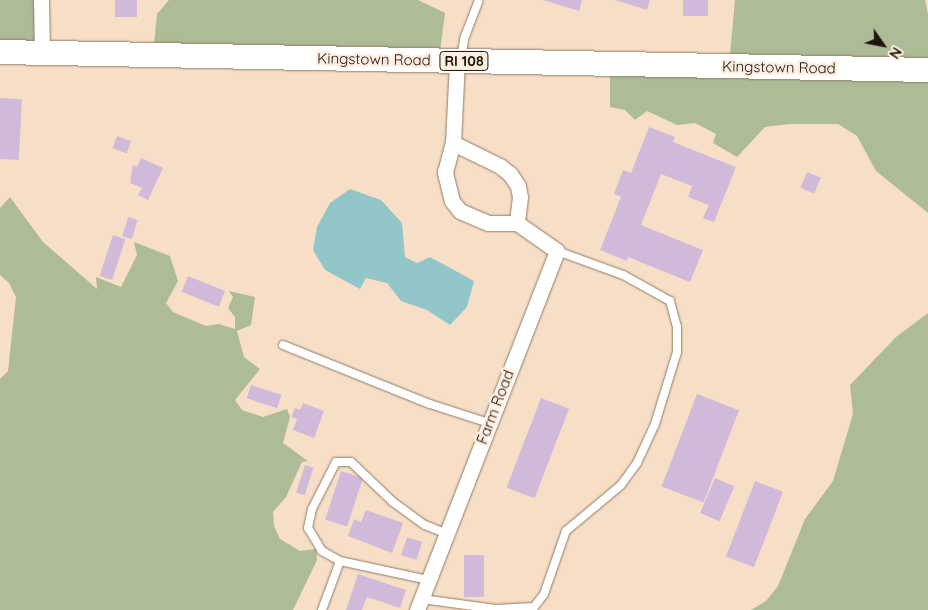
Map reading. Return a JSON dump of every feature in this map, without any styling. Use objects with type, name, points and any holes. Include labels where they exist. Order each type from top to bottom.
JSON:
[{"type":"main road","name":"Kingstown Road","points":[[0,52],[928,70]]},
{"type":"street","points":[[42,0],[42,53]]},
{"type":"street","points":[[459,61],[453,144],[445,172],[447,189],[460,211],[488,223],[517,223],[558,251]]},
{"type":"street","points":[[453,144],[500,166],[510,174],[518,186],[520,198],[517,223]]},
{"type":"street","name":"Farm Road","points":[[420,604],[489,423],[558,251]]},
{"type":"lane","points":[[459,61],[464,39],[478,2]]},
{"type":"lane","points":[[420,604],[495,609],[534,607],[544,594],[566,531],[621,485],[637,463],[654,424],[677,352],[677,327],[670,301],[622,275],[558,251]]},
{"type":"lane","points":[[283,345],[430,404],[489,423]]},
{"type":"lane","points":[[429,580],[340,561],[322,551],[308,528],[312,509],[336,462],[352,462],[393,502],[426,525],[447,534]]},
{"type":"lane","points":[[322,610],[340,561]]},
{"type":"green space","points":[[0,0],[43,0],[43,45],[0,53]]},
{"type":"green space","points":[[169,0],[418,0],[445,13],[439,59],[153,54],[157,14]]},
{"type":"green space","points":[[735,0],[925,0],[928,14],[928,213],[876,171],[857,136],[838,124],[789,124],[765,127],[737,157],[713,143],[716,134],[695,123],[677,125],[647,111],[635,120],[625,110],[610,107],[610,65],[729,66]]},
{"type":"green space","points":[[10,197],[43,242],[97,289],[96,277],[121,287],[137,255],[134,242],[170,256],[178,281],[166,303],[173,312],[206,326],[219,324],[235,329],[235,317],[228,308],[233,297],[229,291],[255,297],[251,325],[237,331],[244,357],[260,369],[235,400],[242,410],[263,417],[287,409],[290,417],[283,443],[308,461],[302,462],[286,497],[273,512],[274,526],[280,539],[300,551],[316,549],[317,560],[293,610],[0,610],[0,379],[8,371],[16,297],[9,283],[0,275],[0,208]]},
{"type":"green space","points":[[928,313],[928,610],[751,610],[766,601],[778,586],[805,519],[833,481],[853,414],[850,385],[896,337]]},
{"type":"water","points":[[350,189],[381,200],[402,223],[405,257],[417,263],[430,257],[474,281],[467,307],[450,325],[427,310],[401,301],[387,283],[366,278],[360,289],[325,270],[313,250],[317,227],[330,203]]},
{"type":"building","points":[[115,0],[137,0],[137,17],[115,17]]},
{"type":"building","points":[[543,0],[582,0],[579,11]]},
{"type":"building","points":[[615,0],[650,0],[647,10]]},
{"type":"building","points":[[683,0],[708,0],[708,16],[683,16]]},
{"type":"building","points":[[0,98],[22,99],[19,160],[0,159]]},
{"type":"building","points":[[649,127],[675,137],[673,142],[736,167],[714,222],[703,218],[709,205],[688,197],[692,186],[661,174],[641,225],[703,250],[690,282],[628,257],[627,261],[600,250],[621,197],[614,194],[623,170],[631,173]]},
{"type":"building","points":[[117,136],[131,141],[127,153],[113,148]]},
{"type":"building","points":[[141,158],[163,168],[148,200],[138,195],[142,188],[130,183],[133,165],[137,167]]},
{"type":"building","points":[[807,172],[821,178],[814,194],[800,188]]},
{"type":"building","points":[[128,217],[138,220],[132,239],[122,236]]},
{"type":"building","points":[[113,235],[125,239],[112,280],[100,276]]},
{"type":"building","points":[[188,276],[225,291],[219,307],[182,292]]},
{"type":"building","points":[[251,385],[281,395],[277,408],[247,398]]},
{"type":"building","points":[[697,394],[739,410],[704,503],[662,486]]},
{"type":"building","points":[[541,398],[569,409],[535,498],[507,488]]},
{"type":"building","points":[[303,403],[324,411],[314,438],[293,430],[297,419],[291,417],[295,408],[300,410]]},
{"type":"building","points":[[305,465],[314,468],[305,495],[296,493]]},
{"type":"building","points":[[341,471],[363,478],[347,527],[325,520]]},
{"type":"building","points":[[715,478],[734,486],[719,521],[700,513]]},
{"type":"building","points":[[755,481],[783,492],[754,567],[726,557]]},
{"type":"building","points":[[366,510],[403,523],[392,553],[348,536],[354,519],[361,522]]},
{"type":"building","points":[[407,537],[422,542],[416,560],[401,555]]},
{"type":"building","points":[[464,555],[484,555],[484,597],[464,597]]},
{"type":"building","points":[[358,574],[406,590],[400,608],[367,597],[362,610],[346,610]]}]
